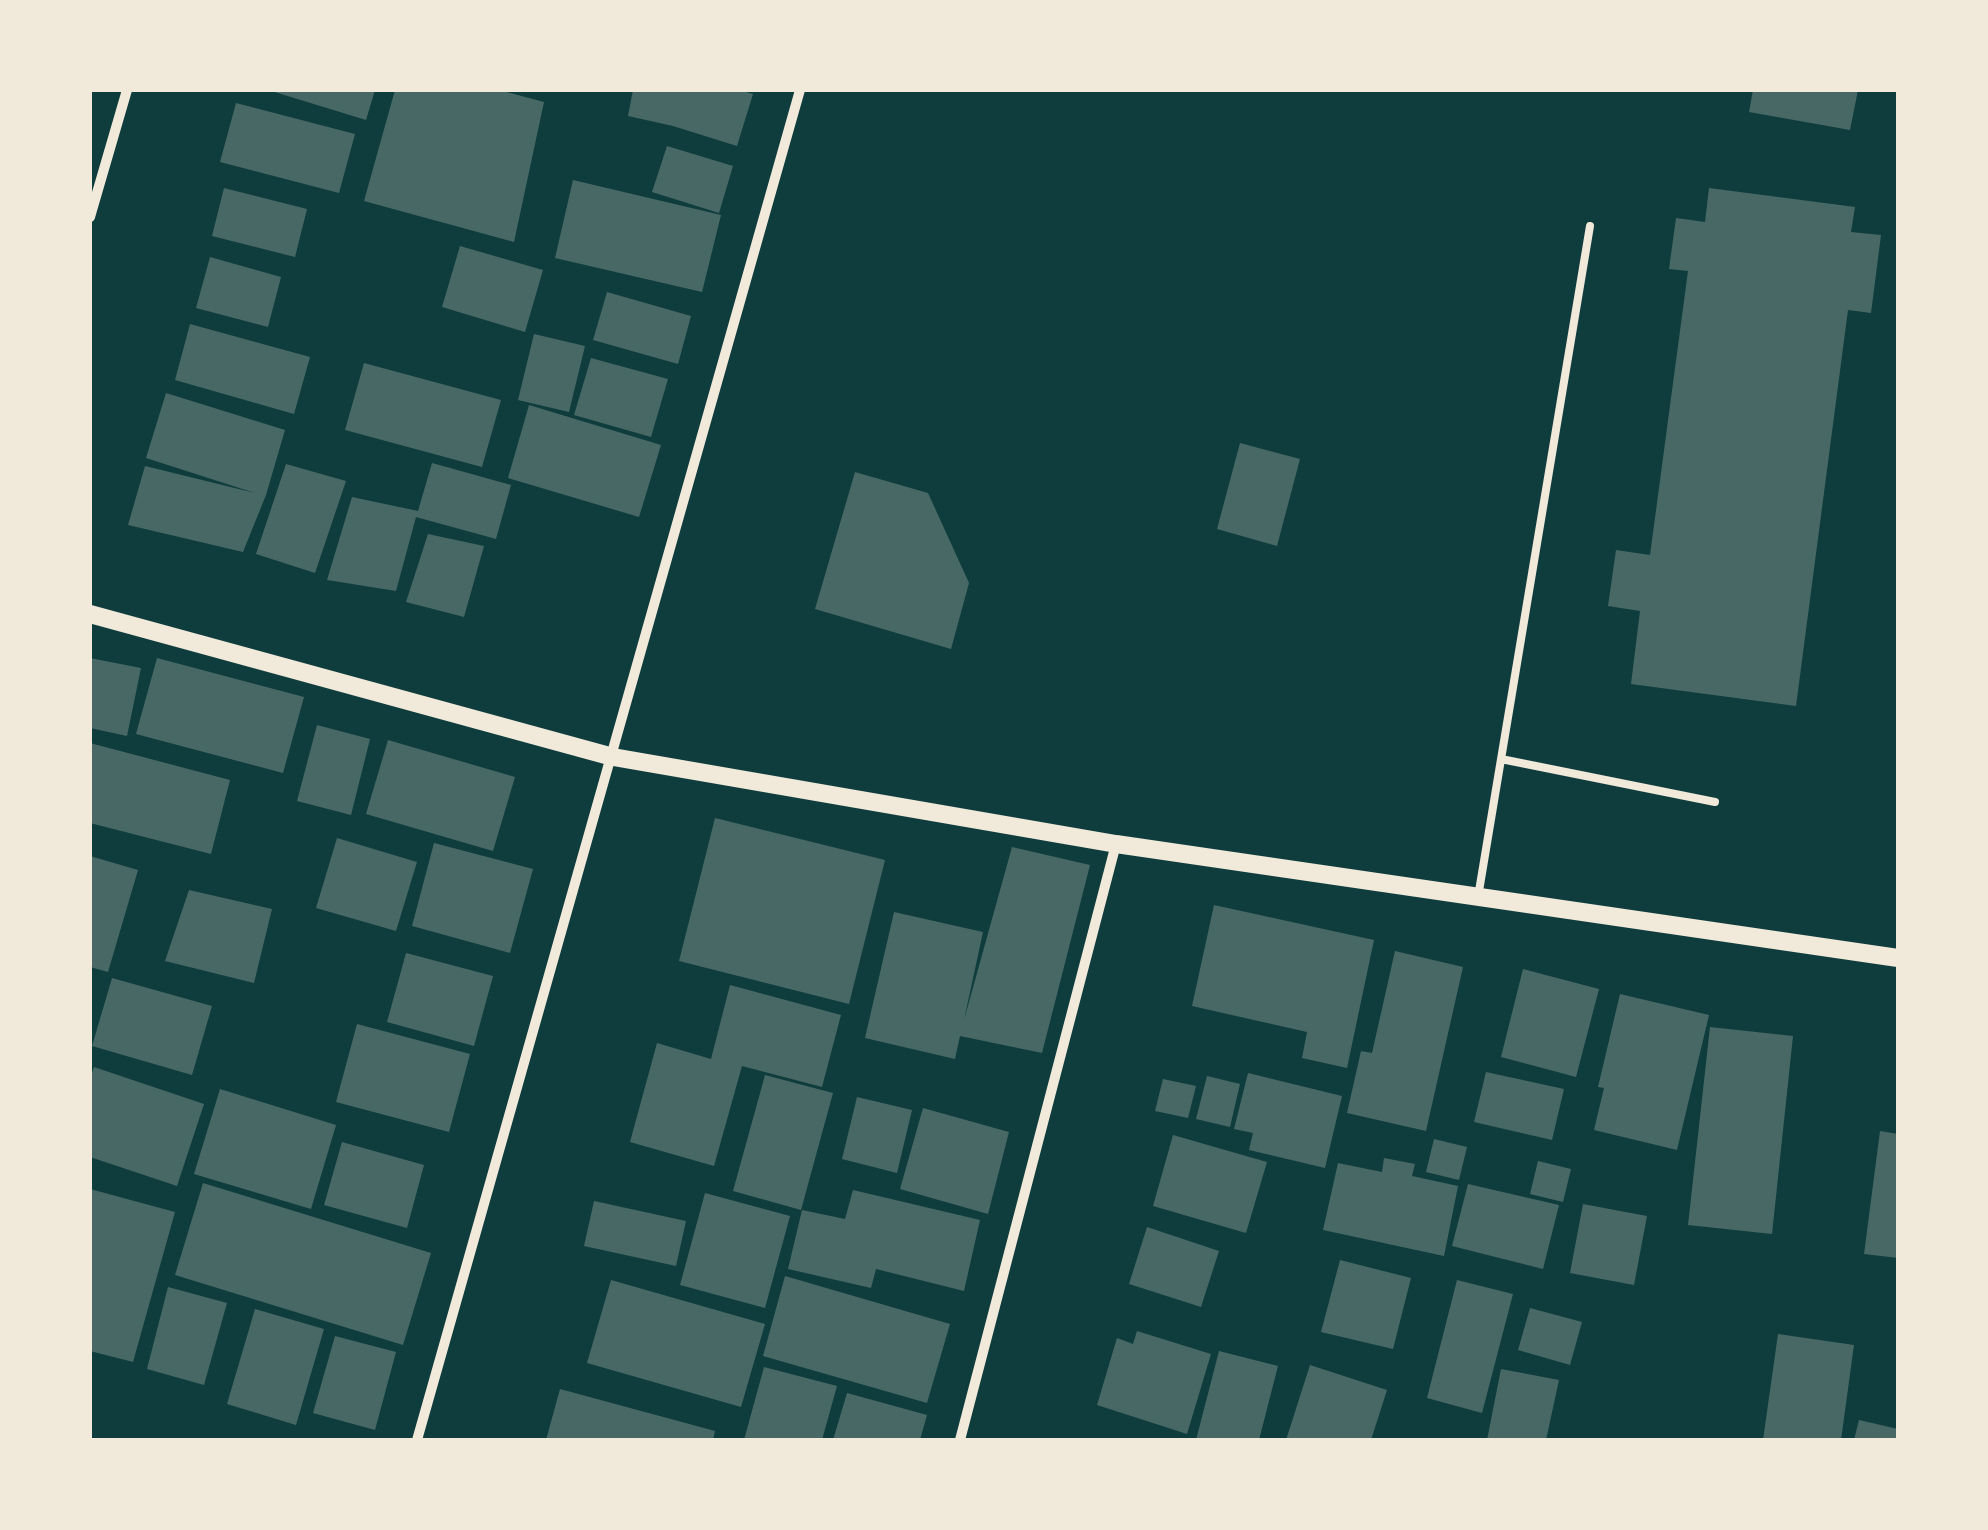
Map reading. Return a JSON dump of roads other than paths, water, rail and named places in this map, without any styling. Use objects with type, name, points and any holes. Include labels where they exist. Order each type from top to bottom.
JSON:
[{"type":"street","points":[[90,217],[127,90]]},
{"type":"street","points":[[417,1440],[800,90]]},
{"type":"street","points":[[90,614],[614,756],[1116,844],[1898,958]]},
{"type":"street","points":[[960,1440],[1116,844]]},
{"type":"lane","points":[[1478,897],[1590,226]]},
{"type":"lane","points":[[1501,759],[1715,802]]}]
